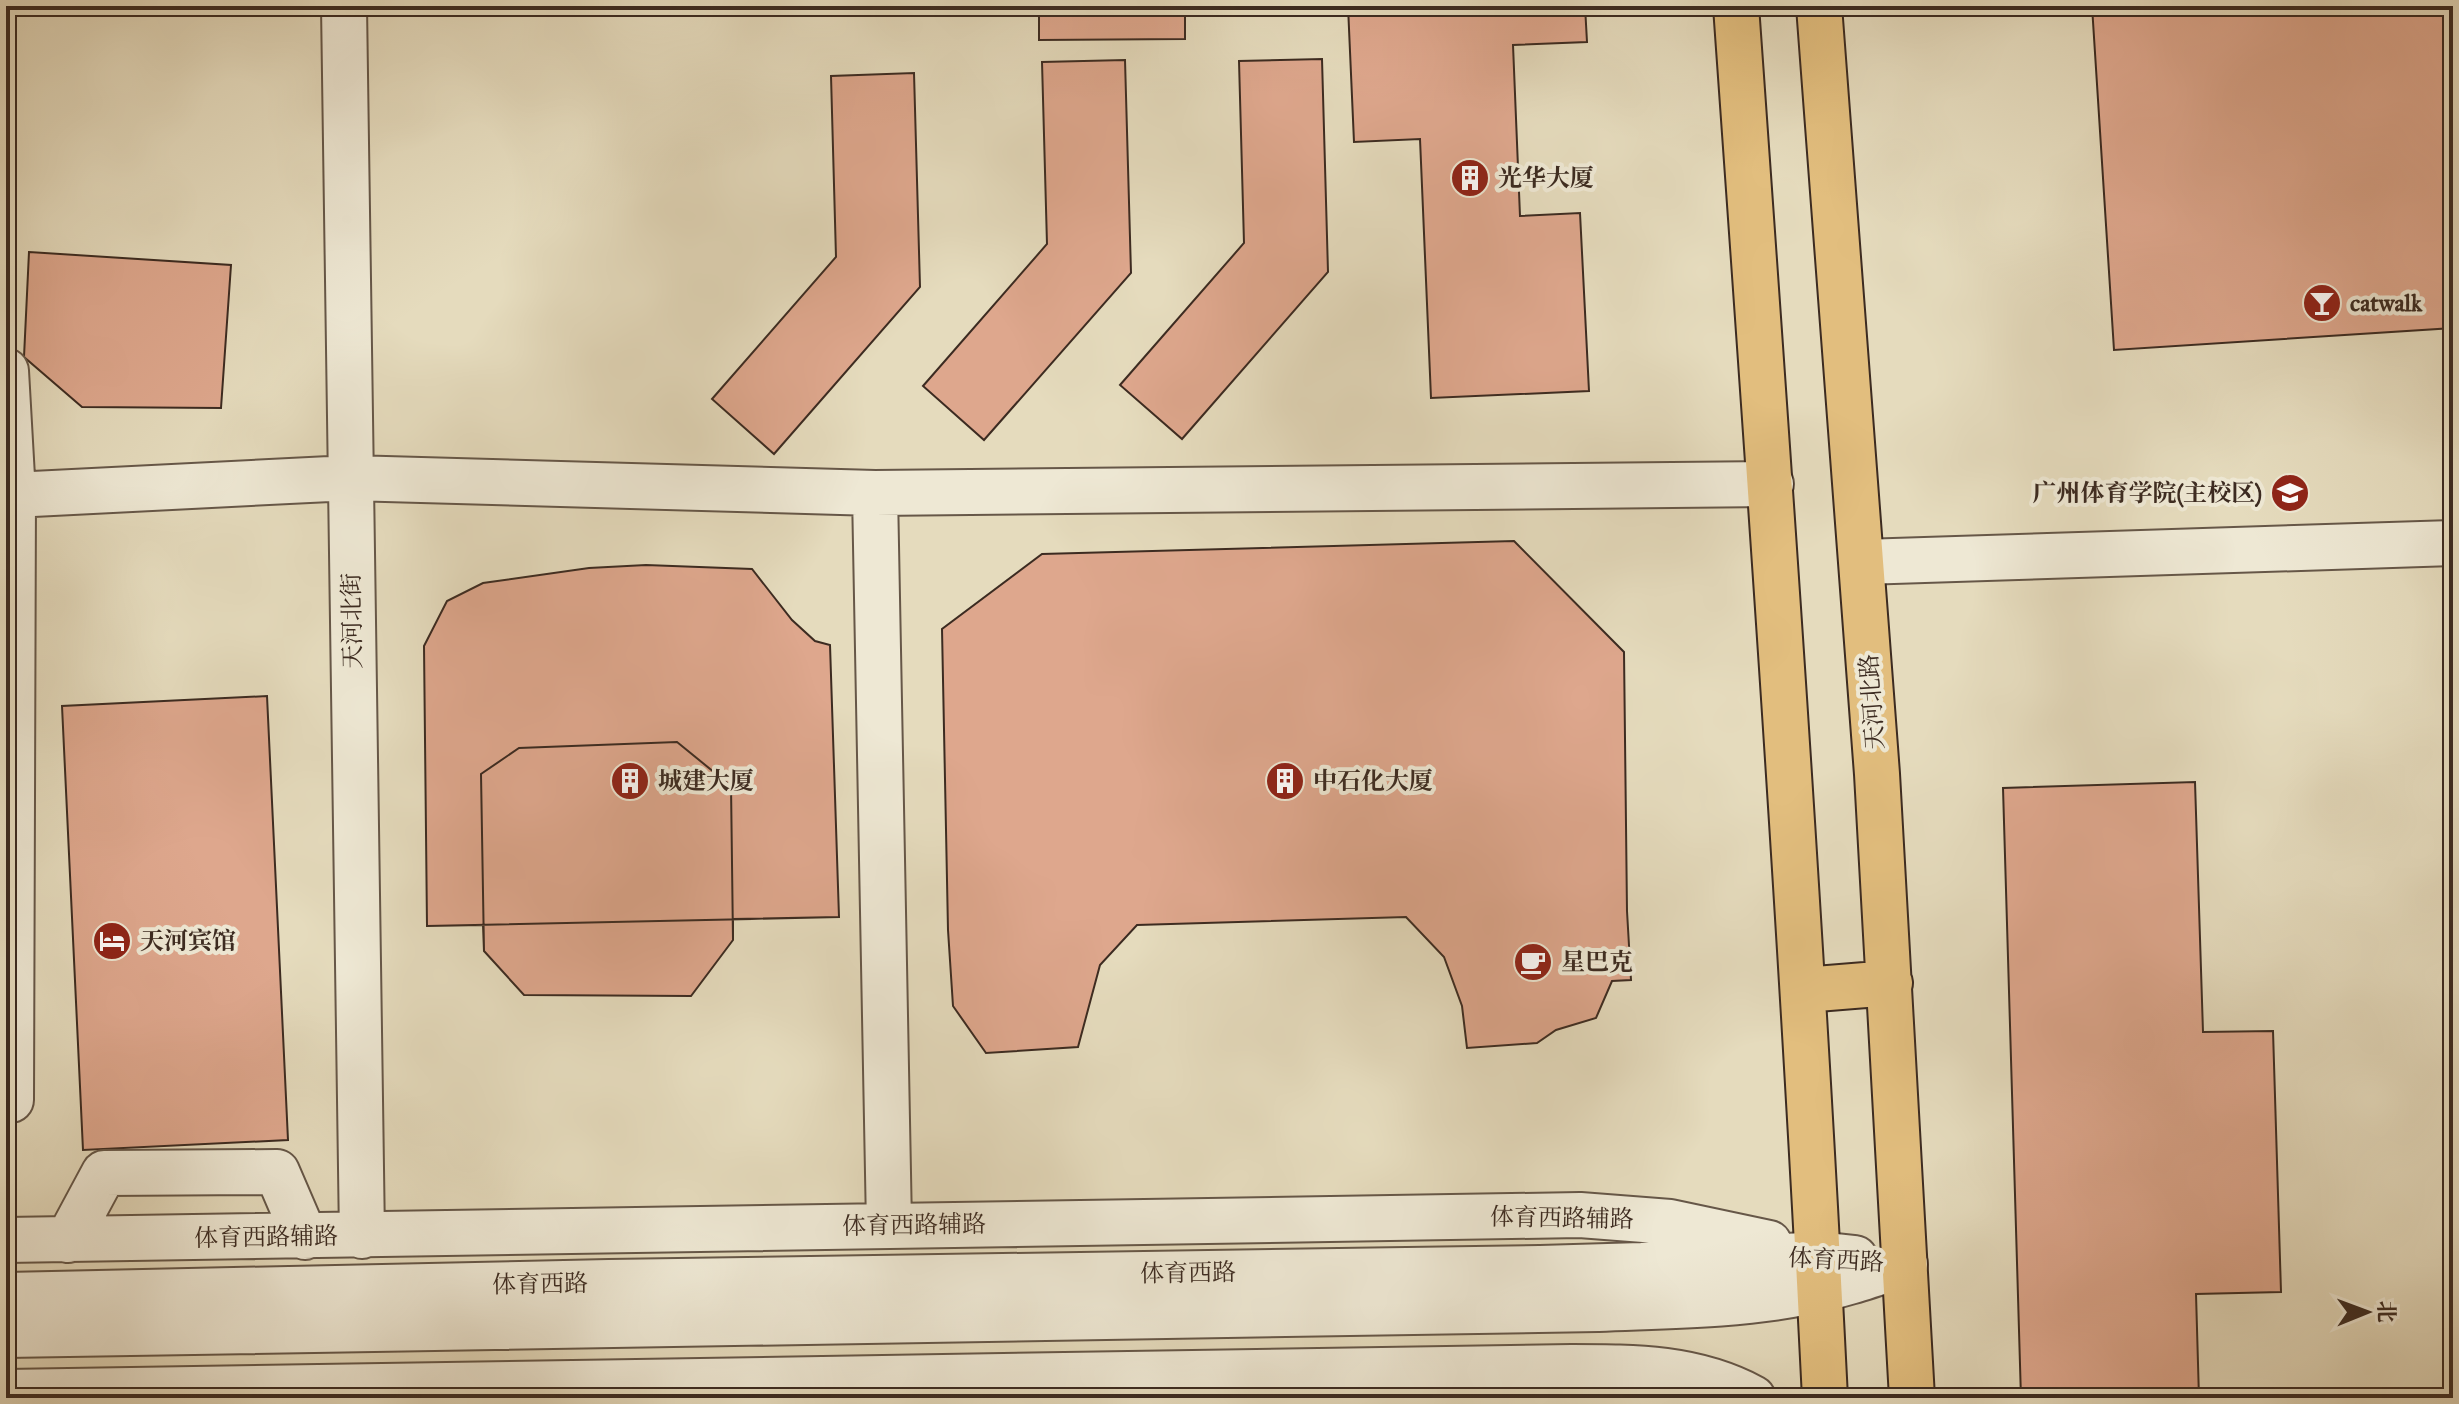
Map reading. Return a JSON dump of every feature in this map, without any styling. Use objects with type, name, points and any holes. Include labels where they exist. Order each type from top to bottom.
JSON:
[{"type":"main road","points":[[1736,6],[1804,990],[1825,1398]]},
{"type":"main road","name":"天河北路","points":[[1819,6],[1862,562],[1890,983],[1912,1398]]},
{"type":"main road","points":[[1804,990],[1890,983]]},
{"type":"street","name":"天河北街","points":[[344,6],[362,1236]]},
{"type":"street","points":[[6,371],[11,1100],[6,1100]]},
{"type":"street","points":[[9,495],[350,478],[875,493],[1771,484]]},
{"type":"street","points":[[875,493],[889,1225]]},
{"type":"street","points":[[1862,562],[2453,543]]},
{"type":"street","points":[[68,1240],[104,1173],[277,1172],[305,1237]]},
{"type":"street","name":"体育西路辅路","points":[[6,1240],[1580,1215],[1670,1222],[1819,1272]]},
{"type":"street","name":"体育西路","points":[[6,1295],[1642,1265],[1819,1272],[1905,1264]]},
{"type":"street","name":"体育西路","points":[[6,1335],[1598,1309],[1743,1302],[1819,1272]]},
{"type":"street","points":[[534,1328],[534,1383]]},
{"type":"street","points":[[6,1392],[1309,1369],[1630,1367],[1694,1375],[1727,1385],[1753,1398]]},
{"type":"building","points":[[1039,6],[1185,6],[1185,39],[1039,40]]},
{"type":"building","name":"光华大厦","points":[[1348,6],[1585,6],[1587,42],[1513,45],[1520,216],[1580,213],[1589,391],[1431,398],[1420,139],[1354,142]]},
{"type":"building","points":[[2092,6],[2453,6],[2453,328],[2114,350]]},
{"type":"building","points":[[1322,59],[1328,272],[1182,439],[1120,385],[1244,243],[1239,61]]},
{"type":"building","points":[[1125,60],[1131,273],[984,440],[923,386],[1047,244],[1042,62]]},
{"type":"building","points":[[914,73],[920,287],[774,454],[712,399],[836,257],[831,76]]},
{"type":"building","points":[[29,252],[231,265],[221,408],[82,407],[24,357]]},
{"type":"building","name":"中石化大厦","points":[[1514,541],[1624,652],[1627,911],[1631,980],[1612,981],[1596,1018],[1556,1030],[1537,1043],[1467,1048],[1462,1006],[1444,957],[1406,917],[1137,925],[1100,965],[1078,1047],[986,1053],[953,1006],[948,930],[942,629],[1042,554]]},
{"type":"building","name":"城建大厦","points":[[646,565],[752,569],[792,620],[815,641],[830,645],[839,917],[733,919],[733,940],[691,996],[524,995],[484,951],[483,925],[427,926],[424,646],[447,601],[483,583],[589,568]]},
{"type":"building","name":"城建大厦","points":[[646,565],[752,569],[792,620],[815,641],[830,645],[839,917],[427,926],[424,646],[447,601],[483,583],[589,568]]},
{"type":"building","points":[[267,696],[288,1140],[83,1150],[62,706]]},
{"type":"building","points":[[677,742],[731,786],[733,940],[691,996],[524,995],[484,951],[481,774],[519,748]]},
{"type":"building","points":[[2195,782],[2203,1032],[2273,1031],[2281,1292],[2196,1294],[2199,1398],[2021,1398],[2003,788]]},
{"type":"place","name":"光华大厦","points":[[1470,178]]},
{"type":"place","name":"catwalk","points":[[2322,303]]},
{"type":"place","name":"广州体育学院(主校区)","points":[[2290,493]]},
{"type":"place","name":"城建大厦","points":[[630,781]]},
{"type":"place","name":"中石化大厦","points":[[1285,781]]},
{"type":"place","name":"天河宾馆","points":[[112,941]]},
{"type":"place","name":"星巴克","points":[[1533,962]]}]
